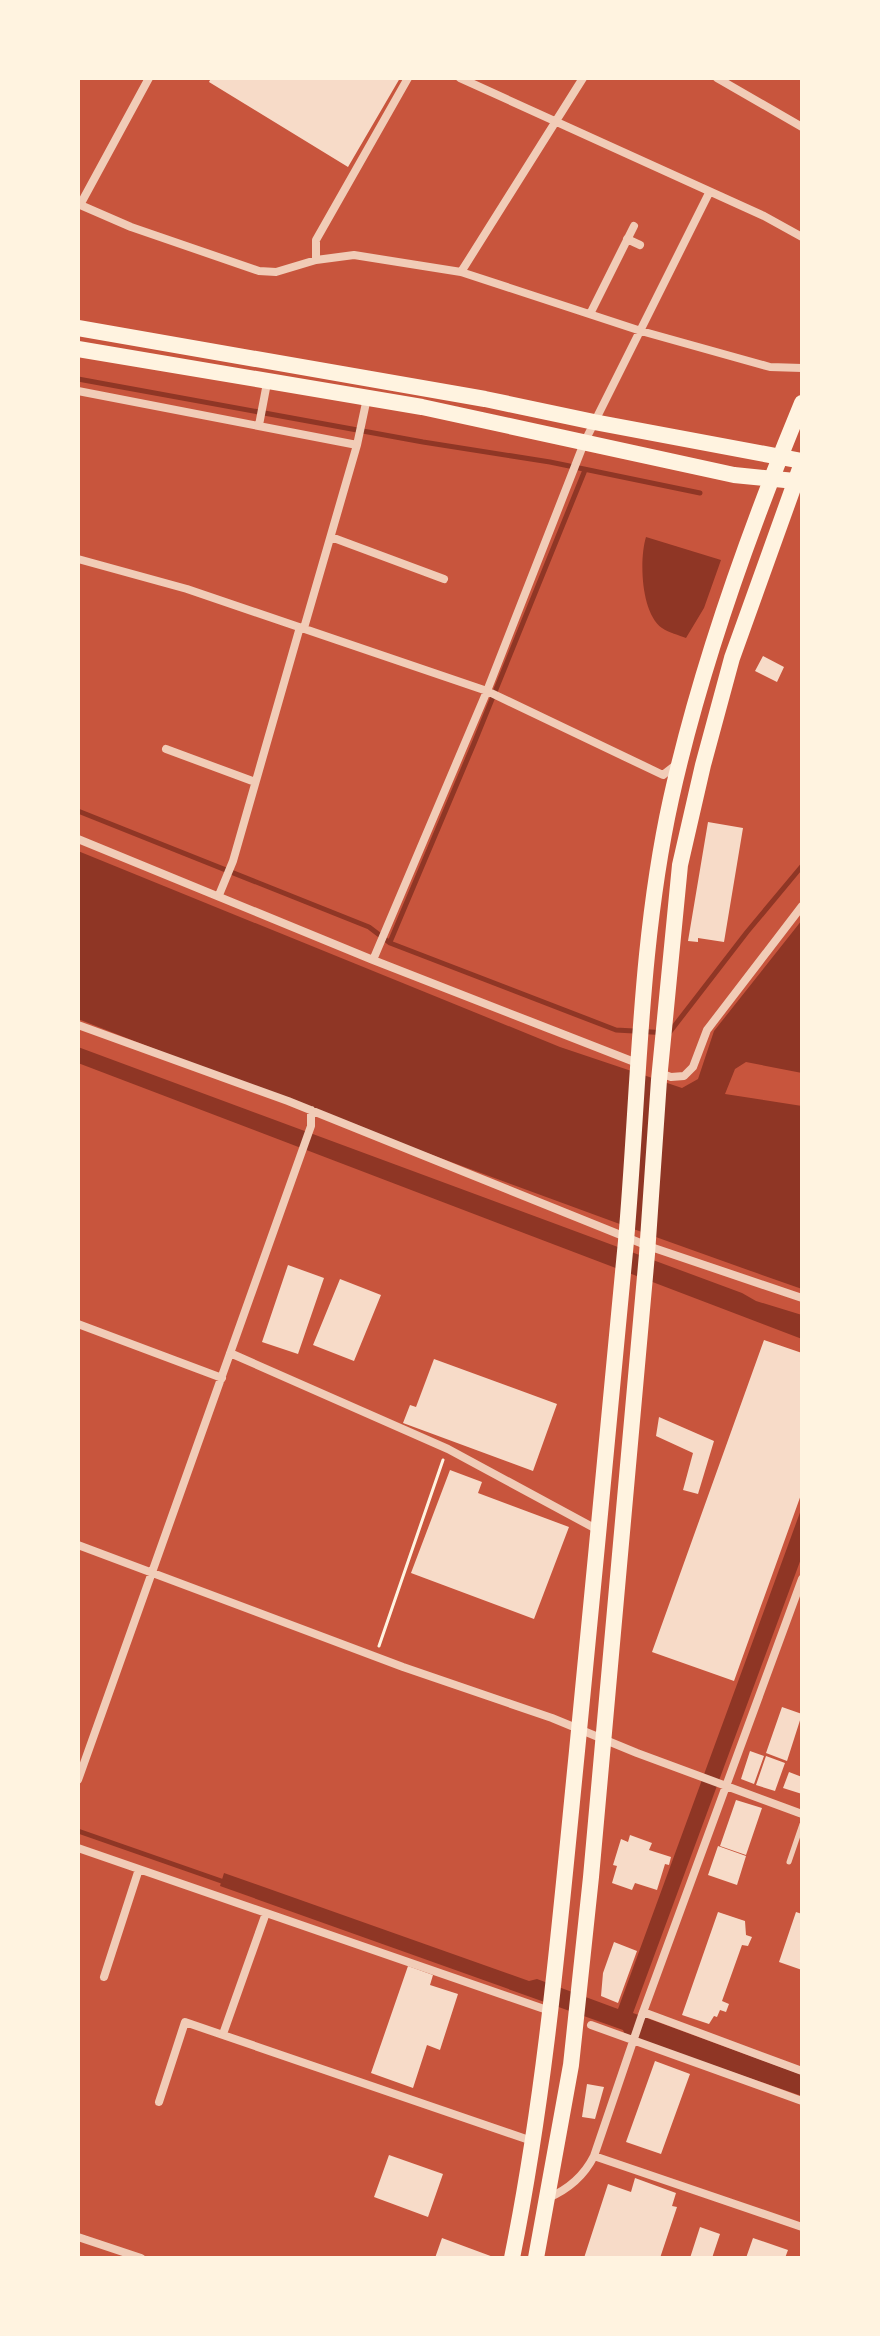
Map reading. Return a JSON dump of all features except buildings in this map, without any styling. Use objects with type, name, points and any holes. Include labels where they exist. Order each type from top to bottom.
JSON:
[{"type":"main road","points":[[78,328],[393,382],[802,462],[732,658],[716,711],[680,865],[579,1993],[584,2024],[536,2258]]},
{"type":"main road","points":[[78,349],[265,391],[367,398],[530,429],[734,475],[795,481]]},
{"type":"main road","points":[[512,2258],[533,2142],[551,2009],[626,1238],[645,964],[660,859],[680,761],[711,650],[802,403]]},
{"type":"street","points":[[149,78],[79,205],[131,227],[259,271],[276,272],[316,260],[354,255],[461,272],[641,331],[770,367],[802,368]]},
{"type":"street","points":[[316,260],[316,240],[408,78]]},
{"type":"street","points":[[460,78],[764,216],[802,237]]},
{"type":"street","points":[[461,272],[583,78]]},
{"type":"street","points":[[717,78],[802,127]]},
{"type":"street","points":[[373,960],[487,691],[584,443],[709,193]]},
{"type":"street","points":[[590,314],[634,226]]},
{"type":"street","points":[[627,239],[640,245]]},
{"type":"street","points":[[259,425],[265,391]]},
{"type":"street","points":[[79,394],[357,445]]},
{"type":"street","points":[[219,895],[233,861],[331,537],[367,398]]},
{"type":"street","points":[[331,537],[444,579]]},
{"type":"street","points":[[78,559],[187,589],[487,691],[663,775],[680,761]]},
{"type":"street","points":[[166,749],[255,782]]},
{"type":"street","points":[[78,839],[636,1065]]},
{"type":"street","points":[[659,1074],[684,1076],[693,1067],[707,1030],[802,906]]},
{"type":"street","points":[[78,1025],[311,1110],[626,1238],[802,1298]]},
{"type":"street","points":[[78,1780],[311,1126],[311,1110]]},
{"type":"street","points":[[78,1324],[222,1378]]},
{"type":"street","points":[[230,1353],[447,1449],[598,1530]]},
{"type":"street","points":[[78,1545],[802,1814]]},
{"type":"street","points":[[548,2198],[563,2192],[579,2178],[594,2156],[802,1579]]},
{"type":"street","points":[[78,1848],[551,2009]]},
{"type":"street","points":[[104,1977],[139,1869]]},
{"type":"street","points":[[223,2034],[266,1913]]},
{"type":"street","points":[[643,2014],[802,2071]]},
{"type":"street","points":[[159,2102],[185,2022],[533,2142]]},
{"type":"street","points":[[584,2024],[802,2101]]},
{"type":"street","points":[[594,2156],[802,2227]]},
{"type":"street","points":[[78,2237],[141,2258]]},
{"type":"lane","points":[[789,1862],[802,1824]]},
{"type":"path","points":[[376,1656],[447,1449]]},
{"type":"shaded area","points":[[646,537],[721,560],[704,608],[686,638],[662,628],[650,611],[642,572]]},
{"type":"shaded area","points":[[78,851],[560,1047],[682,1088],[698,1079],[714,1031],[802,920],[802,1073],[746,1062],[735,1069],[725,1094],[802,1106],[802,1289],[439,1157],[78,1019]]},
{"type":"shaded area","points":[[78,1047],[742,1293],[756,1301],[802,1315],[802,1339],[78,1063]]},
{"type":"shaded area","points":[[802,1507],[802,1556],[633,2013],[802,2075],[802,2096],[625,2035],[623,2030],[220,1886],[224,1873],[529,1981],[537,1979],[618,2009]]},
{"type":"waterway","points":[[78,379],[550,462],[700,493]]},
{"type":"waterway","points":[[390,942],[585,470]]},
{"type":"waterway","points":[[78,811],[369,927],[390,943],[616,1030],[669,1033],[802,866]]},
{"type":"waterway","points":[[78,1831],[227,1883]]}]
